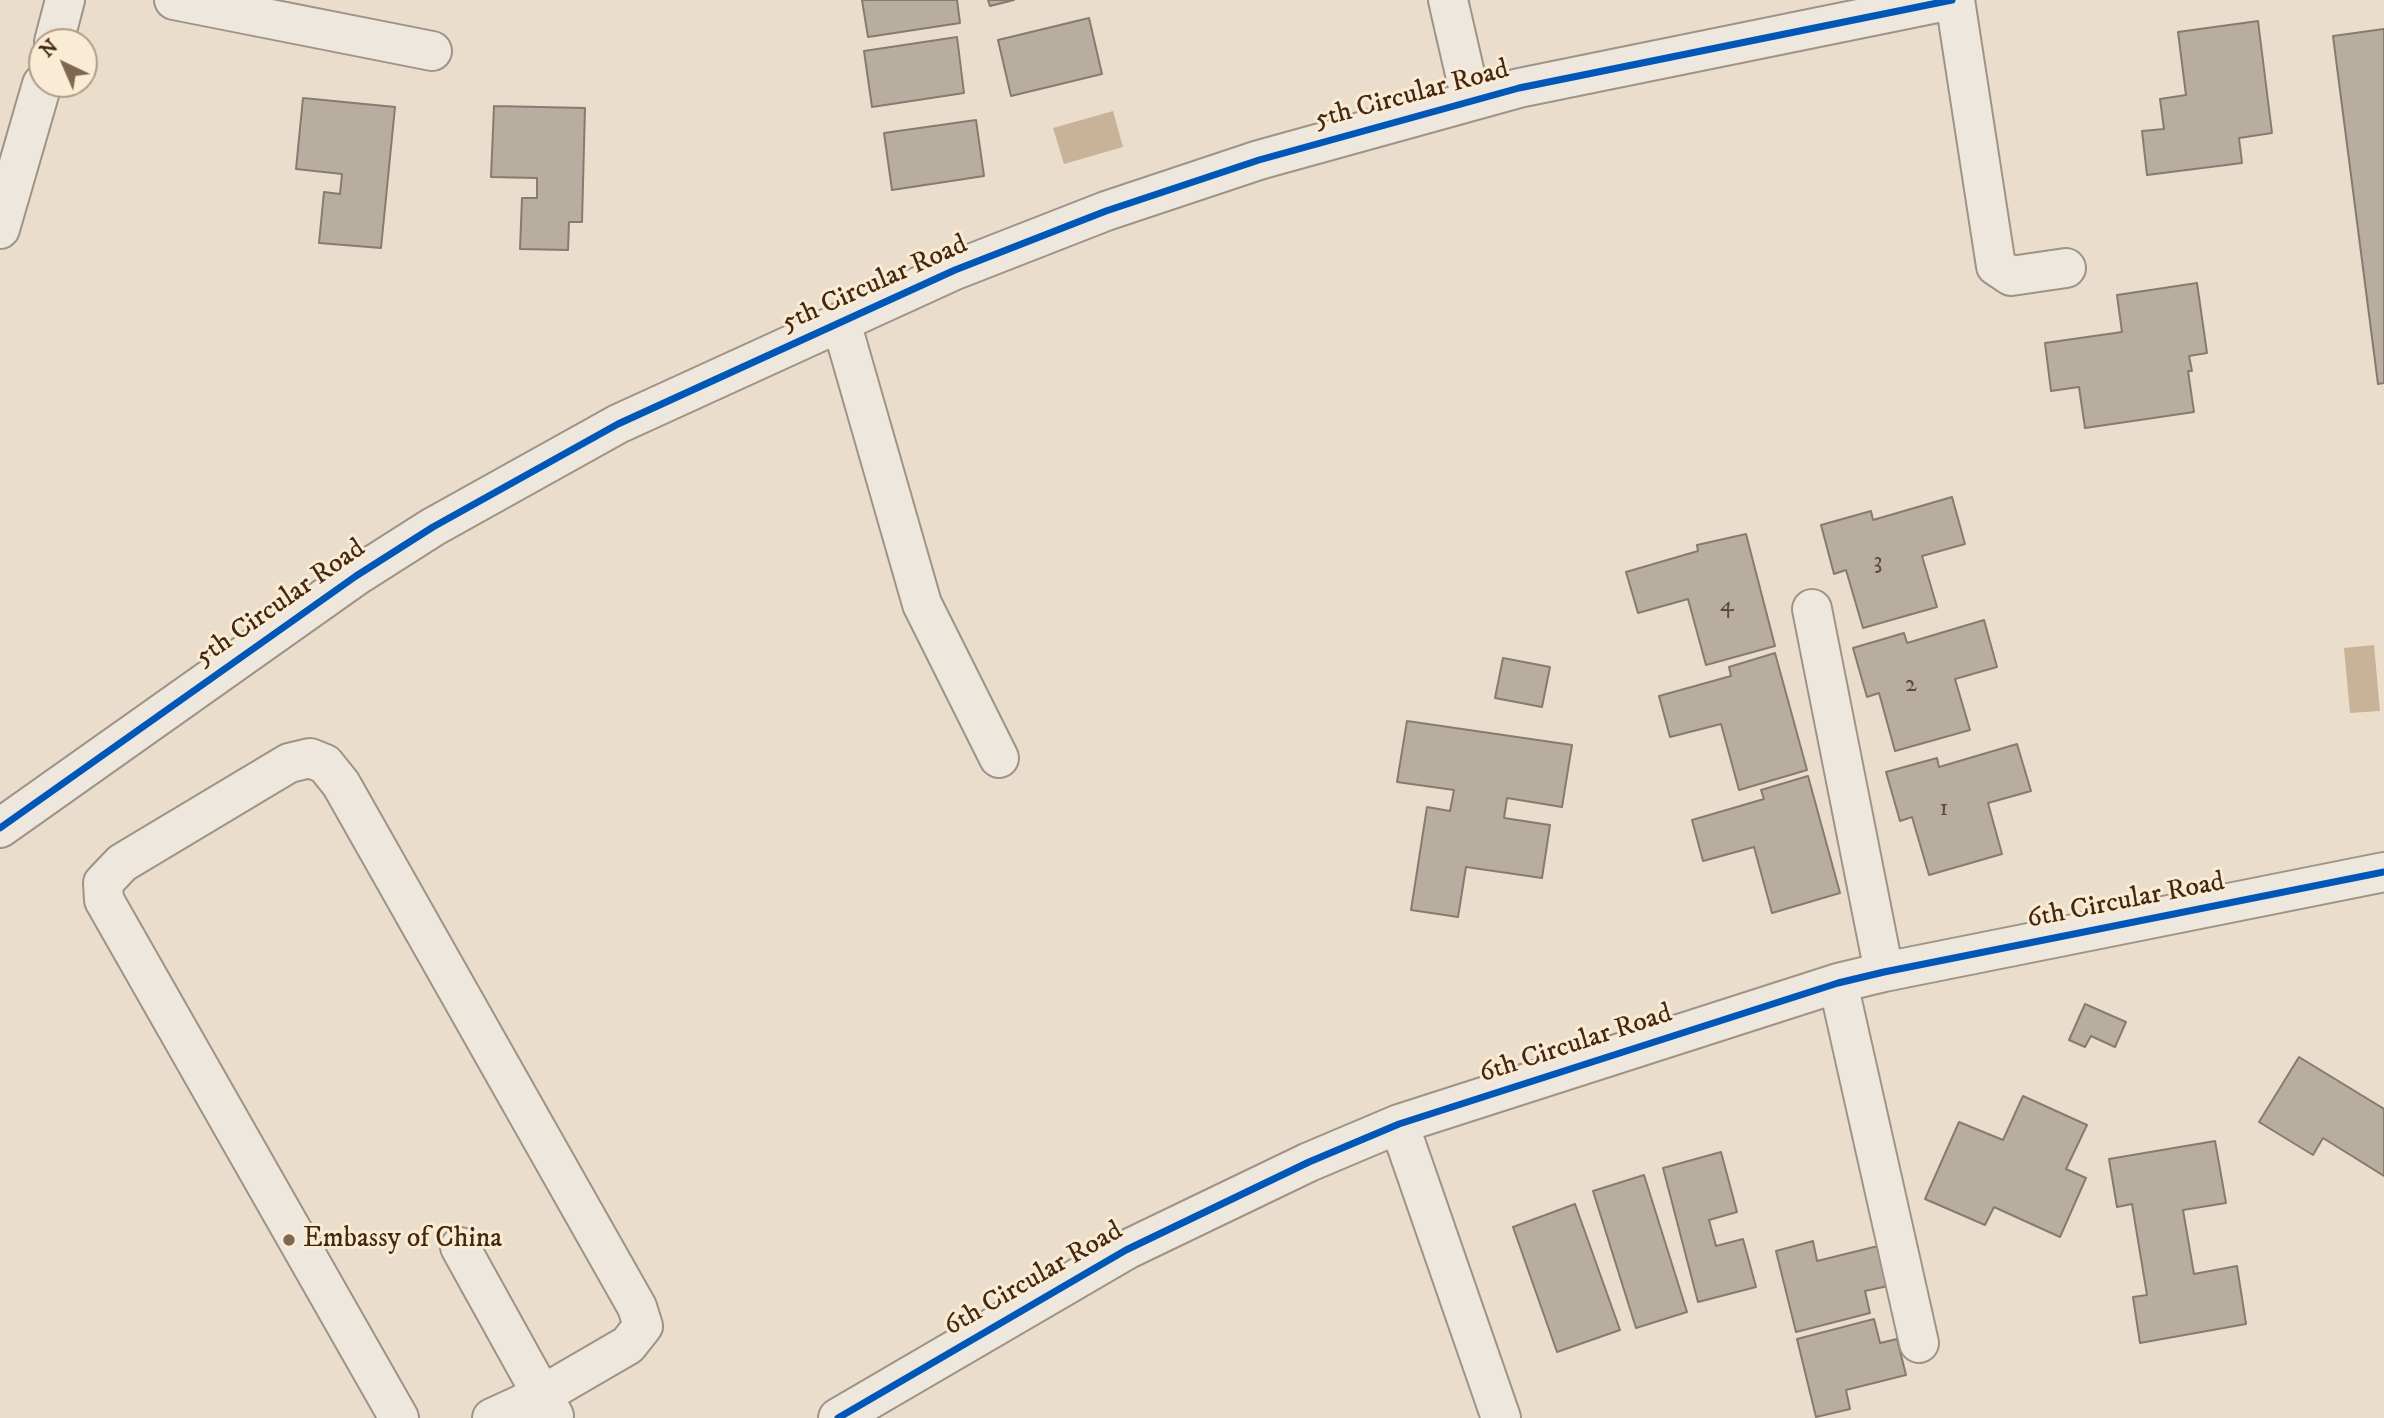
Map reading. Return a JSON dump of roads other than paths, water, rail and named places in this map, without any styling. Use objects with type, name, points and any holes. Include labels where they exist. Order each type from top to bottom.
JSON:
[{"type":"street","points":[[58,28],[65,0]]},
{"type":"street","points":[[174,0],[432,51]]},
{"type":"street","points":[[1448,0],[1471,100]]},
{"type":"street","points":[[1954,0],[1996,266],[2011,276],[2066,268]]},
{"type":"street","name":"5th Circular Road","points":[[0,828],[356,576],[433,527],[618,424],[955,270],[1106,211],[1259,160],[1471,100],[1954,0]]},
{"type":"street","points":[[3,210],[38,98]]},
{"type":"street","points":[[841,322],[922,604],[999,758]]},
{"type":"street","points":[[1812,609],[1884,972]]},
{"type":"street","points":[[400,1418],[104,900],[103,883],[122,863],[289,763],[310,758],[325,764],[341,784],[637,1307],[643,1326],[628,1345],[548,1406],[492,1418]]},
{"type":"street","name":"6th Circular Road","points":[[838,1418],[1126,1250],[1310,1162],[1399,1124],[1838,984],[1884,972],[2384,872]]},
{"type":"street","points":[[1838,984],[1919,1343]]},
{"type":"street","points":[[1399,1124],[1501,1418]]},
{"type":"street","points":[[460,1247],[548,1406]]},
{"type":"place","name":"Embassy of China","points":[[289,1240]]}]
